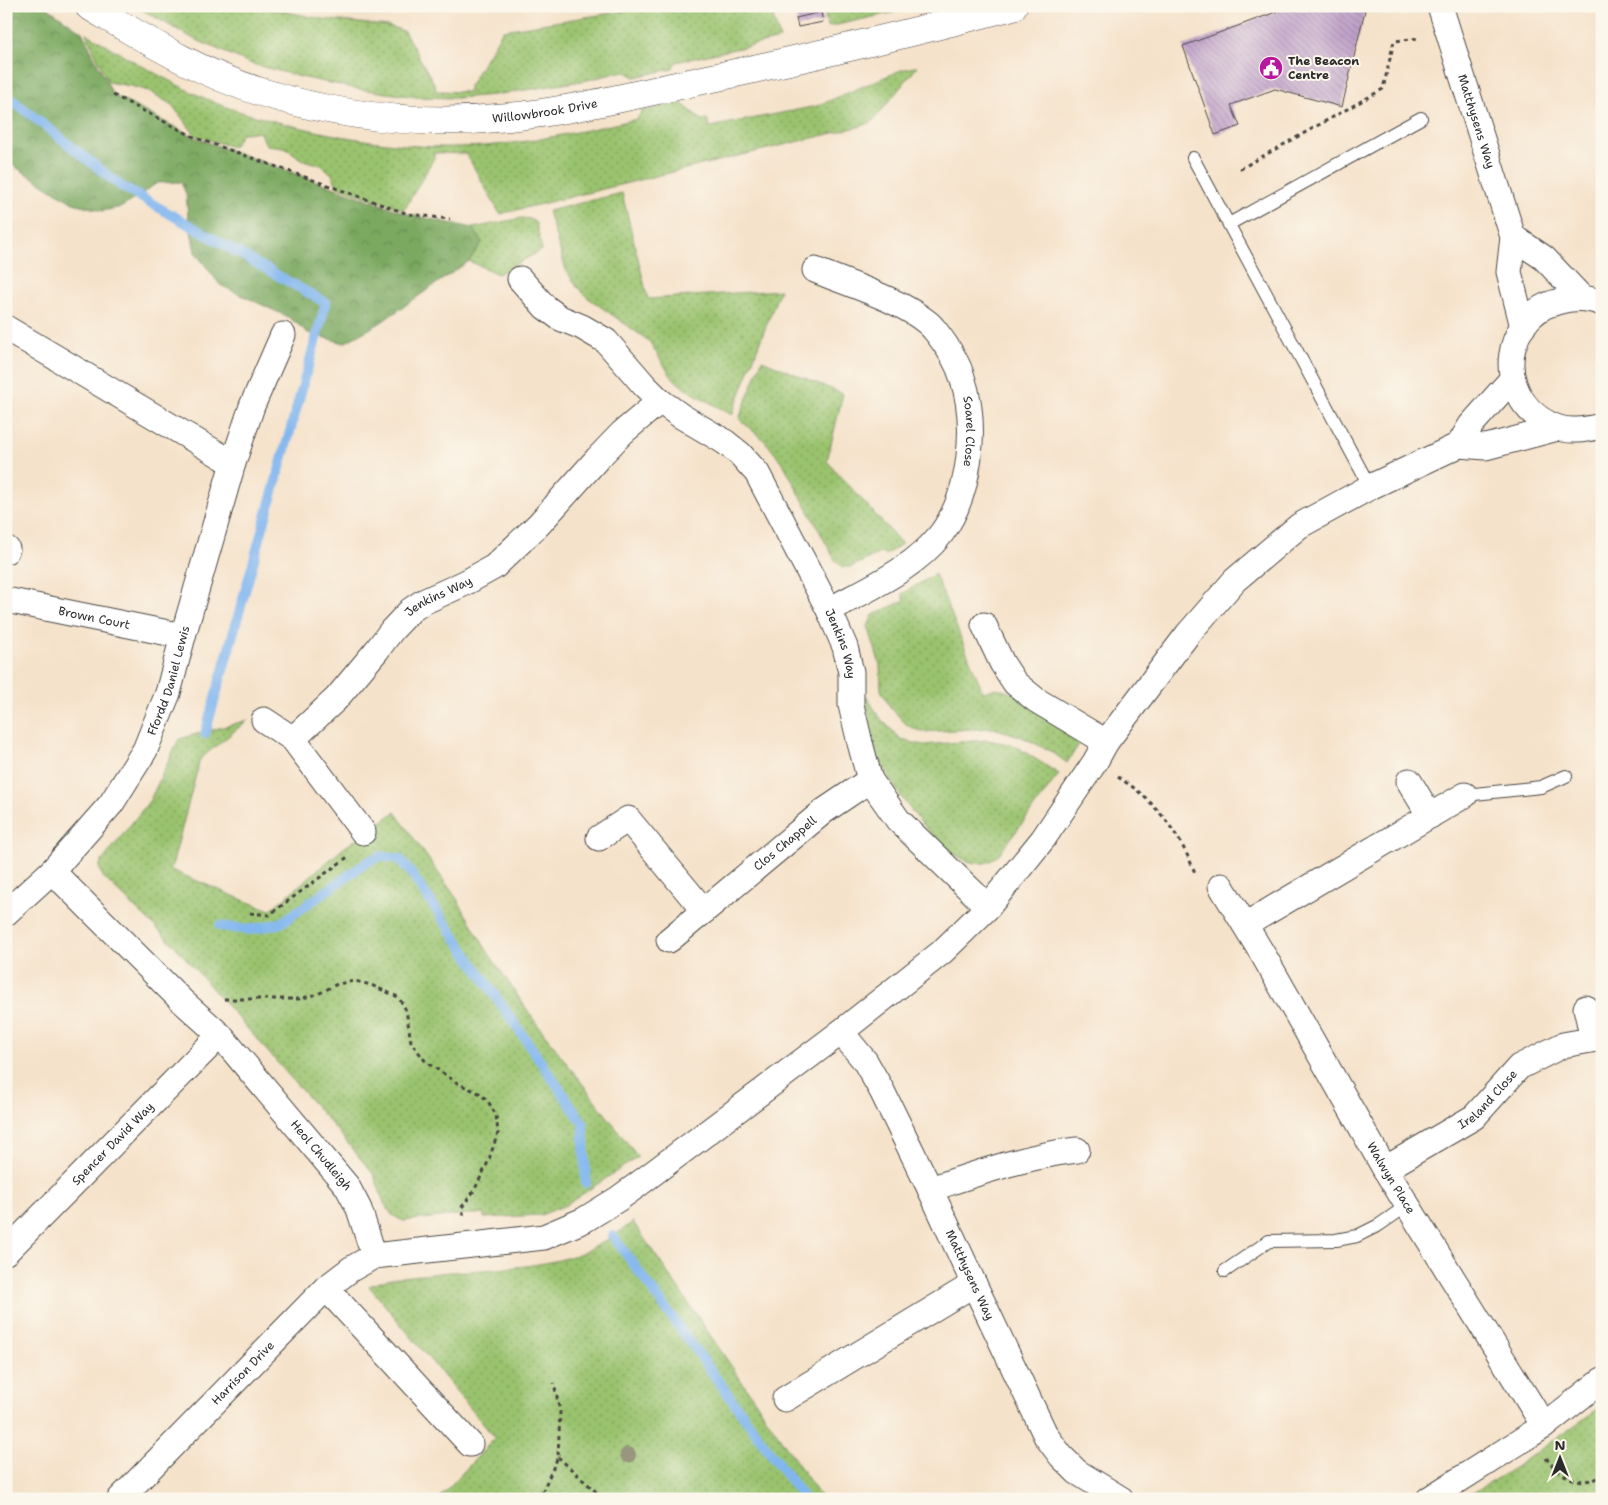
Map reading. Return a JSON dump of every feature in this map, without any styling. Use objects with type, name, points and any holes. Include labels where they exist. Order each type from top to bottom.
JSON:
[{"type":"street","name":"Willowbrook Drive","points":[[89,6],[196,67],[260,92],[378,117],[425,121],[476,120],[551,112],[796,60],[1013,6]]},
{"type":"street","name":"Matthysens Way","points":[[1440,6],[1513,237],[1509,272],[1523,327]]},
{"type":"street","points":[[1513,237],[1544,258],[1592,301]]},
{"type":"street","name":"Soarel Close","points":[[815,270],[908,308],[930,324],[948,347],[962,376],[969,408],[970,446],[966,480],[955,513],[941,534],[926,551],[902,570],[829,610]]},
{"type":"street","name":"Jenkins Way","points":[[520,279],[545,307],[560,318],[582,327],[606,341],[644,386],[660,401],[725,442],[740,454],[757,472],[829,610],[846,647],[851,672],[851,705],[870,780],[898,820],[988,907]]},
{"type":"street","points":[[1558,428],[1537,417],[1521,400],[1512,379],[1511,355],[1516,337],[1529,318],[1548,304],[1570,298],[1592,301]]},
{"type":"street","points":[[6,328],[232,462]]},
{"type":"street","name":"Ffordd Daniel Lewis","points":[[52,871],[111,804],[145,750],[168,693],[232,462],[252,406],[283,335]]},
{"type":"street","points":[[1459,445],[1471,424],[1512,379]]},
{"type":"street","name":"Jenkins Way","points":[[294,739],[336,699],[392,630],[411,610],[494,566],[539,524],[622,434],[660,401]]},
{"type":"street","points":[[374,1256],[544,1238],[584,1220],[618,1199],[841,1032],[942,952],[988,907],[1043,839],[1101,752],[1188,634],[1235,580],[1299,526],[1370,487],[1459,445],[1486,447],[1558,428],[1599,430]]},
{"type":"street","name":"Brown Court","points":[[6,600],[183,636]]},
{"type":"street","points":[[984,625],[1002,663],[1015,683],[1101,752]]},
{"type":"street","points":[[264,720],[294,739],[363,832]]},
{"type":"street","name":"Clos Chappell","points":[[669,940],[824,812],[870,780]]},
{"type":"street","points":[[1409,781],[1430,816]]},
{"type":"street","points":[[1245,925],[1465,795]]},
{"type":"street","points":[[599,838],[628,819],[704,911]]},
{"type":"street","points":[[6,913],[52,871]]},
{"type":"street","name":"Heol Chudleigh","points":[[52,871],[182,1002],[220,1035],[348,1186],[359,1209],[374,1256]]},
{"type":"street","name":"Walwyn Place","points":[[1221,886],[1385,1169],[1408,1205],[1536,1431]]},
{"type":"street","name":"Ireland Close","points":[[1385,1169],[1474,1117],[1519,1067],[1564,1045],[1598,1039],[1586,1008]]},
{"type":"street","name":"Matthysens Way","points":[[841,1032],[864,1061],[882,1091],[1046,1436],[1060,1456],[1077,1472],[1121,1499]]},
{"type":"street","name":"Spencer David Way","points":[[6,1252],[220,1035]]},
{"type":"street","points":[[930,1189],[1026,1158],[1077,1150]]},
{"type":"street","name":"Harrison Drive","points":[[120,1499],[326,1288],[351,1269],[374,1256]]},
{"type":"street","points":[[785,1399],[974,1284]]},
{"type":"street","points":[[326,1288],[470,1444]]},
{"type":"street","points":[[1428,1499],[1536,1431],[1602,1380]]},
{"type":"lane","points":[[1229,224],[1421,118]]},
{"type":"lane","points":[[1193,158],[1370,487]]},
{"type":"lane","points":[[1465,795],[1541,787],[1566,776]]},
{"type":"lane","points":[[1225,1271],[1269,1241],[1336,1240],[1357,1236],[1379,1225],[1408,1205]]},
{"type":"path","points":[[1240,169],[1383,89],[1394,41],[1422,38]]},
{"type":"path","points":[[113,95],[196,138],[408,214],[450,219]]},
{"type":"path","points":[[1101,752],[1163,816],[1187,853],[1204,895],[1221,886]]},
{"type":"path","points":[[250,913],[269,915],[353,853],[365,838],[363,832]]},
{"type":"path","points":[[220,999],[299,999],[318,994],[337,984],[355,981],[396,996],[404,1005],[411,1042],[426,1062],[459,1084],[480,1094],[489,1103],[496,1115],[498,1133],[488,1162],[474,1191],[462,1207],[464,1221]]},
{"type":"path","points":[[539,1499],[558,1456],[560,1412],[554,1383]]},
{"type":"path","points":[[1536,1431],[1554,1469],[1577,1481],[1596,1479],[1602,1476]]},
{"type":"path","points":[[558,1456],[604,1499]]},
{"type":"green space","points":[[6,6],[45,6],[82,32],[113,95],[196,138],[408,214],[473,228],[482,242],[469,261],[380,323],[344,343],[308,333],[290,318],[220,285],[195,252],[186,194],[181,182],[157,183],[122,207],[103,211],[73,203],[6,161]]},
{"type":"green space","points":[[135,6],[256,6],[322,19],[388,26],[404,31],[435,85],[436,91],[469,92],[469,86],[503,30],[656,6],[758,6],[779,13],[773,16],[780,39],[676,62],[672,69],[635,77],[624,71],[588,80],[494,95],[457,98],[417,97],[358,89],[252,64],[194,39]]},
{"type":"green space","points":[[850,6],[922,6],[828,27],[824,12]]},
{"type":"green space","points":[[86,33],[177,85],[234,110],[328,134],[432,147],[484,146],[542,139],[637,119],[642,111],[681,103],[702,120],[707,119],[710,127],[817,106],[901,70],[918,66],[872,122],[862,126],[500,214],[468,154],[434,153],[434,158],[404,210],[337,186],[332,174],[321,165],[303,160],[284,147],[267,145],[259,132],[242,133],[233,147],[196,136],[172,105],[149,91],[108,82]]},
{"type":"green space","points":[[622,193],[648,299],[780,290],[732,415],[684,388],[671,376],[649,341],[587,297],[577,287],[566,270],[548,211]]},
{"type":"green space","points":[[522,218],[530,219],[536,223],[542,250],[498,274],[469,261],[482,242],[473,228]]},
{"type":"green space","points":[[762,360],[843,394],[827,461],[902,544],[885,555],[882,552],[851,567],[842,567],[835,560],[784,465],[765,441],[739,419]]},
{"type":"green space","points":[[935,574],[983,692],[996,688],[1015,694],[1082,739],[1067,763],[1052,752],[1020,736],[993,728],[921,732],[907,725],[890,707],[881,690],[880,665],[868,626],[873,615],[905,600],[902,594]]},
{"type":"green space","points":[[866,696],[881,719],[902,740],[923,745],[987,740],[1014,745],[1059,774],[1000,853],[988,862],[973,863],[956,855],[939,842],[922,824],[893,785],[876,753]]},
{"type":"green space","points":[[248,720],[200,759],[171,870],[270,910],[345,847],[395,812],[457,899],[486,949],[534,1020],[638,1157],[566,1205],[541,1215],[484,1218],[484,1214],[468,1214],[403,1221],[392,1215],[384,1203],[374,1175],[341,1135],[174,945],[103,877],[99,867],[150,800],[179,739]]},
{"type":"green space","points":[[633,1222],[822,1499],[438,1499],[495,1438],[369,1286],[386,1280],[404,1277],[532,1265],[568,1258],[591,1249]]},
{"type":"green space","points":[[1602,1406],[1602,1499],[1463,1499],[1517,1466]]},
{"type":"building","name":"The Beacon Centre","points":[[1277,6],[1366,6],[1342,107],[1275,89],[1231,105],[1240,126],[1215,135],[1183,46],[1276,12]]},
{"type":"building","points":[[821,12],[823,22],[798,27],[796,18]]},
{"type":"waterway","points":[[6,95],[121,186],[326,303],[205,734]]},
{"type":"waterway","points":[[220,926],[249,930],[281,923],[369,861],[381,856],[400,859],[583,1123],[586,1183]]},
{"type":"waterway","points":[[613,1236],[804,1499]]},
{"type":"place","name":"The Beacon Centre","points":[[1271,68]]}]
